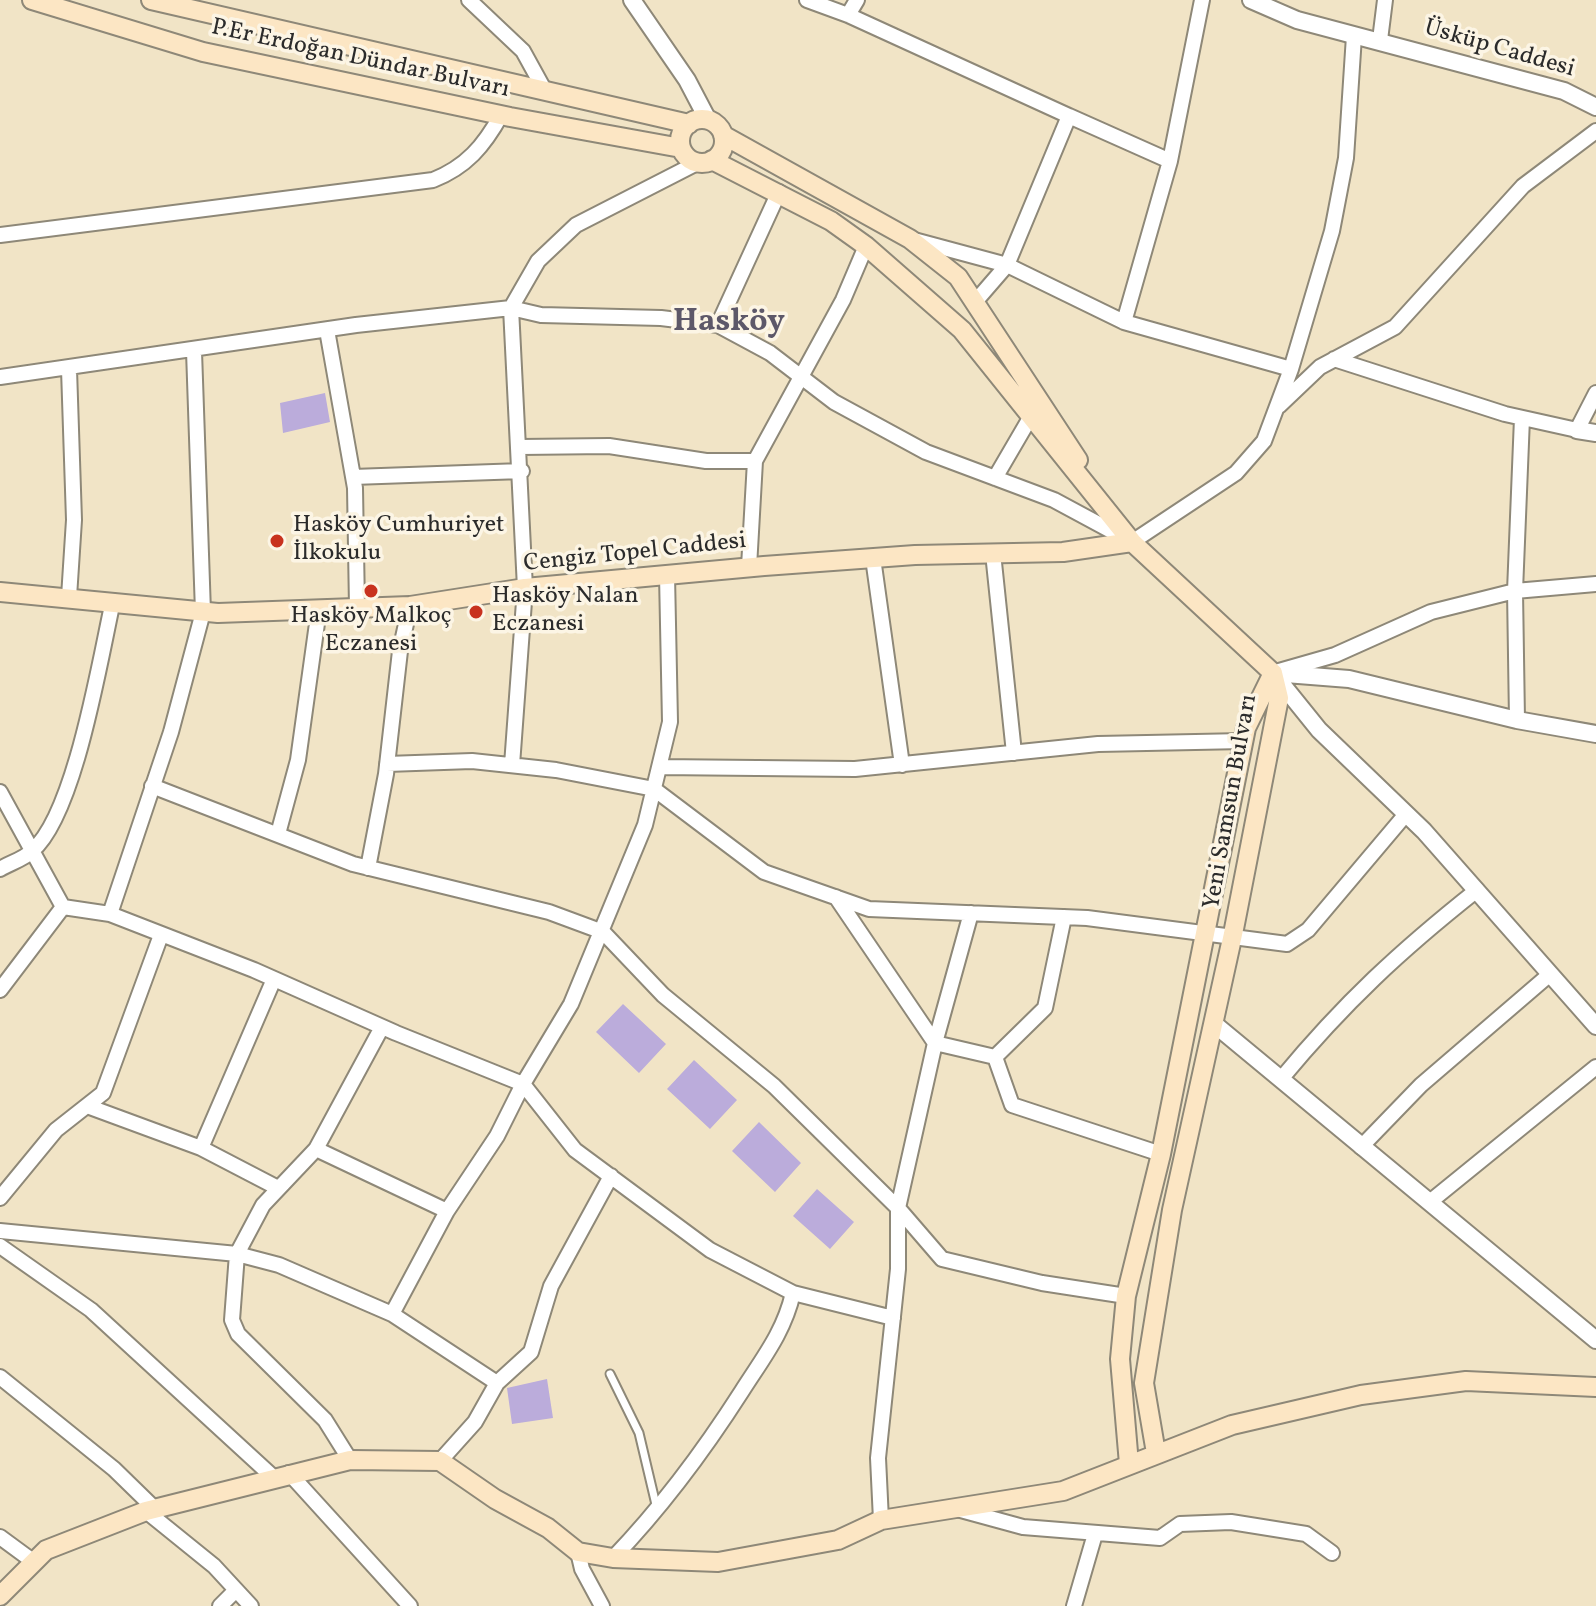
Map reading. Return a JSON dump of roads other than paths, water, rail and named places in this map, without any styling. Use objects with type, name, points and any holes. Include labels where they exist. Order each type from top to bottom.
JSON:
[{"type":"main road","name":"P.Er Erdoğan Dündar Bulvarı","points":[[32,0],[203,52],[501,115],[681,148]]},
{"type":"main road","name":"P.Er Erdoğan Dündar Bulvarı","points":[[151,0],[545,91],[697,121]]},
{"type":"main road","points":[[1132,542],[958,277],[910,239],[697,121],[681,135],[681,148],[704,162],[779,192],[831,221],[866,246],[962,330],[1132,542],[1273,673]]},
{"type":"main road","points":[[704,162],[722,149],[723,135]]},
{"type":"main road","name":"Cengiz Topel Caddesi","points":[[0,592],[203,612],[410,606],[525,588],[749,567],[873,558],[1063,552],[1132,542]]},
{"type":"main road","name":"Yeni Samsun Bulvarı","points":[[1129,1464],[1120,1359],[1126,1296],[1161,1154],[1246,728],[1273,673]]},
{"type":"main road","name":"Yeni Samsun Bulvarı","points":[[1156,1453],[1144,1383],[1172,1210],[1233,934],[1279,698],[1273,673]]},
{"type":"main road","points":[[0,1596],[46,1550],[150,1510],[350,1460],[440,1461],[495,1499],[548,1528],[578,1552],[613,1558],[718,1562],[838,1540],[881,1520],[1063,1491],[1232,1425],[1361,1395],[1466,1381],[1596,1387]]},
{"type":"street","points":[[469,0],[523,51],[545,91]]},
{"type":"street","points":[[632,0],[687,80],[697,121]]},
{"type":"street","points":[[807,0],[848,15],[1170,161]]},
{"type":"street","points":[[848,15],[857,0]]},
{"type":"street","points":[[1124,322],[1170,161],[1202,0]]},
{"type":"street","name":"Üsküp Caddesi","points":[[1251,0],[1297,20],[1564,91],[1596,107]]},
{"type":"street","points":[[1380,40],[1385,0]]},
{"type":"street","points":[[0,377],[327,330],[511,308],[541,315],[661,318],[718,325],[770,353],[834,402],[926,452],[1054,500],[1132,542],[1236,473],[1264,441],[1291,369],[1335,216],[1346,158],[1354,36]]},
{"type":"street","points":[[0,235],[433,180],[457,171],[473,156],[487,140],[501,115]]},
{"type":"street","points":[[975,302],[1007,265],[1069,116]]},
{"type":"street","points":[[1276,409],[1320,367],[1395,327],[1523,186],[1596,131]]},
{"type":"street","points":[[664,179],[681,148]]},
{"type":"street","points":[[512,765],[525,588],[522,471],[511,308],[538,261],[576,225],[664,179],[704,162]]},
{"type":"street","points":[[718,325],[779,192]]},
{"type":"street","points":[[910,239],[1007,265],[1124,322],[1291,369]]},
{"type":"street","points":[[749,567],[755,461],[843,300],[866,246]]},
{"type":"street","points":[[327,330],[353,477],[357,608]]},
{"type":"street","points":[[110,914],[171,732],[203,612],[194,351]]},
{"type":"street","points":[[1334,359],[1522,418],[1596,433]]},
{"type":"street","points":[[69,369],[74,520],[69,597]]},
{"type":"street","points":[[1577,430],[1596,393]]},
{"type":"street","points":[[995,478],[1030,418]]},
{"type":"street","points":[[1517,720],[1515,591],[1522,418]]},
{"type":"street","points":[[520,447],[609,446],[706,461],[755,461]]},
{"type":"street","points":[[353,477],[522,471]]},
{"type":"street","points":[[993,553],[1014,753]]},
{"type":"street","points":[[873,558],[902,765]]},
{"type":"street","points":[[392,1314],[447,1211],[497,1136],[523,1084],[571,1004],[645,825],[670,722],[667,575]]},
{"type":"street","points":[[1273,673],[1335,655],[1431,612],[1515,591],[1596,584]]},
{"type":"street","points":[[0,869],[33,851],[56,819],[73,767],[113,601]]},
{"type":"street","points":[[368,868],[387,764],[400,651],[410,606]]},
{"type":"street","points":[[278,834],[298,760],[319,609]]},
{"type":"street","points":[[1273,673],[1349,679],[1517,720],[1596,734]]},
{"type":"street","points":[[1273,673],[1319,730],[1406,814],[1596,1026]]},
{"type":"street","points":[[659,767],[855,769],[1098,744],[1244,741]]},
{"type":"street","points":[[387,764],[472,761],[654,789],[764,872],[869,909],[1064,917],[1233,934],[1287,944],[1308,930],[1406,814]]},
{"type":"street","points":[[152,786],[368,868],[549,912],[603,932],[663,995],[774,1086],[898,1208],[942,1259],[1042,1283],[1126,1296]]},
{"type":"street","points":[[0,792],[63,907]]},
{"type":"street","points":[[1281,1079],[1346,1003],[1401,950],[1477,890]]},
{"type":"street","points":[[835,897],[935,1043],[995,1057]]},
{"type":"street","points":[[63,907],[110,914],[523,1084],[575,1150],[710,1250],[793,1293],[893,1318]]},
{"type":"street","points":[[0,990],[63,907]]},
{"type":"street","points":[[881,1520],[878,1458],[898,1269],[898,1208],[935,1043],[971,913]]},
{"type":"street","points":[[995,1057],[1045,1008],[1064,917]]},
{"type":"street","points":[[0,1198],[56,1130],[103,1093],[161,935]]},
{"type":"street","points":[[1361,1147],[1421,1085],[1549,975]]},
{"type":"street","points":[[201,1148],[274,979]]},
{"type":"street","points":[[1213,1023],[1596,1340]]},
{"type":"street","points":[[350,1460],[325,1420],[238,1334],[232,1320],[237,1254],[276,1187],[316,1149],[382,1027]]},
{"type":"street","points":[[995,1057],[1012,1105],[1161,1154]]},
{"type":"street","points":[[1431,1201],[1596,1067]]},
{"type":"street","points":[[87,1106],[201,1148],[276,1187]]},
{"type":"street","points":[[316,1149],[447,1211]]},
{"type":"street","points":[[440,1461],[475,1422],[497,1383],[531,1352],[551,1286],[611,1176]]},
{"type":"street","points":[[0,1231],[237,1254],[279,1265],[392,1314],[497,1383]]},
{"type":"street","points":[[0,1246],[91,1310],[281,1475],[410,1606]]},
{"type":"street","points":[[613,1558],[658,1511],[691,1469],[786,1323],[793,1293]]},
{"type":"street","points":[[0,1377],[114,1469],[150,1510],[214,1566],[251,1606]]},
{"type":"street","points":[[957,1509],[1023,1527],[1160,1538],[1180,1524],[1231,1522],[1306,1534],[1332,1553]]},
{"type":"street","points":[[1074,1606],[1095,1534]]},
{"type":"street","points":[[0,1537],[34,1562]]},
{"type":"street","points":[[578,1552],[582,1569],[602,1606]]},
{"type":"street","points":[[220,1606],[236,1590]]},
{"type":"lane","points":[[610,1374],[639,1433],[658,1511]]},
{"type":"place","name":"Hasköy Cumhuriyet İlkokulu","points":[[277,541]]},
{"type":"place","name":"Hasköy Malkoç Eczanesi","points":[[371,591]]},
{"type":"place","name":"Hasköy Nalan Eczanesi","points":[[476,612]]},
{"type":"district","name":"Hasköy","points":[[729,324]]}]
